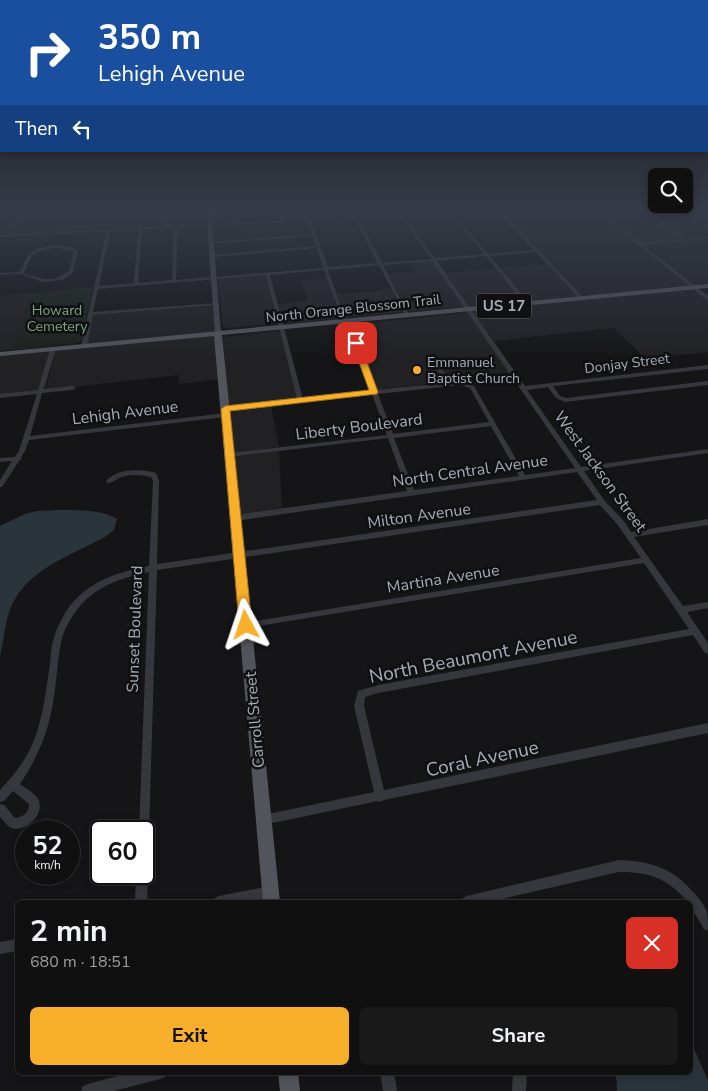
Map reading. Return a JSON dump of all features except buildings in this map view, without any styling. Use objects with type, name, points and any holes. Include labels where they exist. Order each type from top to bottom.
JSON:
[{"type":"main road","name":"Carroll Street","points":[[212,260],[271,897]]},
{"type":"main road","name":"North Orange Blossom Trail","points":[[0,354],[708,286]]},
{"type":"main road","points":[[288,1075],[290,1091]]},
{"type":"street","points":[[20,273],[25,270],[29,260]]},
{"type":"street","points":[[0,274],[20,273],[43,281],[64,277],[71,272],[74,260]]},
{"type":"street","points":[[84,346],[102,260]]},
{"type":"street","points":[[136,284],[138,260]]},
{"type":"street","points":[[174,281],[175,260]]},
{"type":"street","points":[[323,260],[412,492]]},
{"type":"street","points":[[378,260],[407,315]]},
{"type":"street","points":[[96,288],[424,260]]},
{"type":"street","name":"West Jackson Street","points":[[435,260],[602,502],[629,535],[708,650]]},
{"type":"street","points":[[489,260],[527,304]]},
{"type":"street","points":[[545,260],[582,298]]},
{"type":"street","points":[[658,260],[708,299]]},
{"type":"street","points":[[268,274],[300,400]]},
{"type":"street","points":[[92,314],[216,304]]},
{"type":"street","points":[[0,485],[18,459],[27,438],[53,349]]},
{"type":"street","points":[[433,356],[447,384]]},
{"type":"street","name":"Donjay Street","points":[[525,388],[708,367]]},
{"type":"street","name":"Lehigh Avenue","points":[[27,438],[226,412],[300,400],[465,383],[472,387],[492,424]]},
{"type":"street","points":[[549,385],[558,397],[565,400],[708,383]]},
{"type":"street","points":[[0,396],[73,388]]},
{"type":"street","points":[[492,424],[523,477]]},
{"type":"street","name":"Liberty Boulevard","points":[[230,455],[492,424]]},
{"type":"street","name":"North Central Avenue","points":[[235,518],[708,451]]},
{"type":"street","points":[[0,460],[18,459]]},
{"type":"street","name":"Sunset Boulevard","points":[[109,481],[112,478],[142,473],[154,475],[155,478],[144,820]]},
{"type":"street","name":"Milton Avenue","points":[[0,797],[12,785],[33,756],[42,736],[58,637],[69,612],[86,594],[110,578],[153,568],[602,502]]},
{"type":"street","points":[[629,535],[708,522]]},
{"type":"street","name":"Martina Avenue","points":[[246,625],[646,560]]},
{"type":"street","points":[[681,610],[708,605]]},
{"type":"street","name":"North Beaumont Avenue","points":[[380,797],[359,706],[361,694],[378,689],[695,631]]},
{"type":"street","name":"Coral Avenue","points":[[264,820],[708,728]]},
{"type":"street","points":[[0,809],[13,823],[19,824],[27,820],[33,813],[34,801],[12,785]]},
{"type":"street","points":[[475,900],[619,866],[633,866],[649,868],[667,874],[692,900]]},
{"type":"street","points":[[141,900],[142,885]]},
{"type":"street","points":[[239,900],[271,897]]},
{"type":"street","points":[[693,902],[708,925]]},
{"type":"street","points":[[0,948],[15,946]]},
{"type":"street","points":[[88,1091],[149,1075]]},
{"type":"street","points":[[387,1075],[390,1091]]},
{"type":"street","points":[[519,1091],[520,1075]]},
{"type":"shaded area","points":[[433,260],[463,306],[408,311],[388,274],[417,272],[411,262]]},
{"type":"shaded area","points":[[548,260],[656,260],[690,287],[583,297]]},
{"type":"shaded area","points":[[660,260],[708,260],[708,285],[694,287]]},
{"type":"shaded area","points":[[547,264],[579,297],[528,302],[499,268]]},
{"type":"shaded area","points":[[495,268],[524,303],[470,308],[446,273]]},
{"type":"shaded area","points":[[266,275],[278,323],[223,327],[218,279]]},
{"type":"shaded area","points":[[327,278],[337,307],[338,318],[295,323],[283,322],[278,304],[308,301],[301,281]]},
{"type":"shaded area","points":[[390,287],[401,312],[347,317],[336,292],[343,294],[378,291]]},
{"type":"shaded area","points":[[692,289],[708,301],[708,352],[645,358],[614,328],[494,341],[472,310]]},
{"type":"shaded area","points":[[32,293],[22,319],[24,320],[15,350],[0,351],[0,296]]},
{"type":"shaded area","points":[[213,305],[216,332],[86,345],[94,315]]},
{"type":"shaded area","points":[[468,313],[512,375],[449,382],[435,354],[430,355],[443,382],[376,390],[351,325]]},
{"type":"shaded area","points":[[280,331],[297,399],[228,407],[223,337]]},
{"type":"shaded area","points":[[216,335],[220,379],[179,384],[179,375],[45,390],[56,350]]},
{"type":"shaded area","points":[[50,351],[39,390],[0,395],[0,355]]},
{"type":"shaded area","points":[[271,405],[279,447],[233,453],[228,410]]},
{"type":"shaded area","points":[[279,451],[282,508],[239,515],[233,457]]},
{"type":"shaded area","points":[[37,511],[90,511],[110,515],[117,519],[114,530],[105,537],[52,564],[39,573],[18,594],[9,612],[0,656],[0,526],[25,514]]},
{"type":"shaded area","points":[[693,1046],[708,1081],[708,1091],[617,1091],[616,1075],[693,1075]]},
{"type":"green space","name":"Howard Cemetery","points":[[93,287],[81,341],[15,350],[24,320],[22,320],[32,293]]},
{"type":"place","name":"Emmanuel Baptist Church","points":[[417,370]]},
{"type":"route","points":[[246,625],[225,409],[374,392],[356,343]]}]
